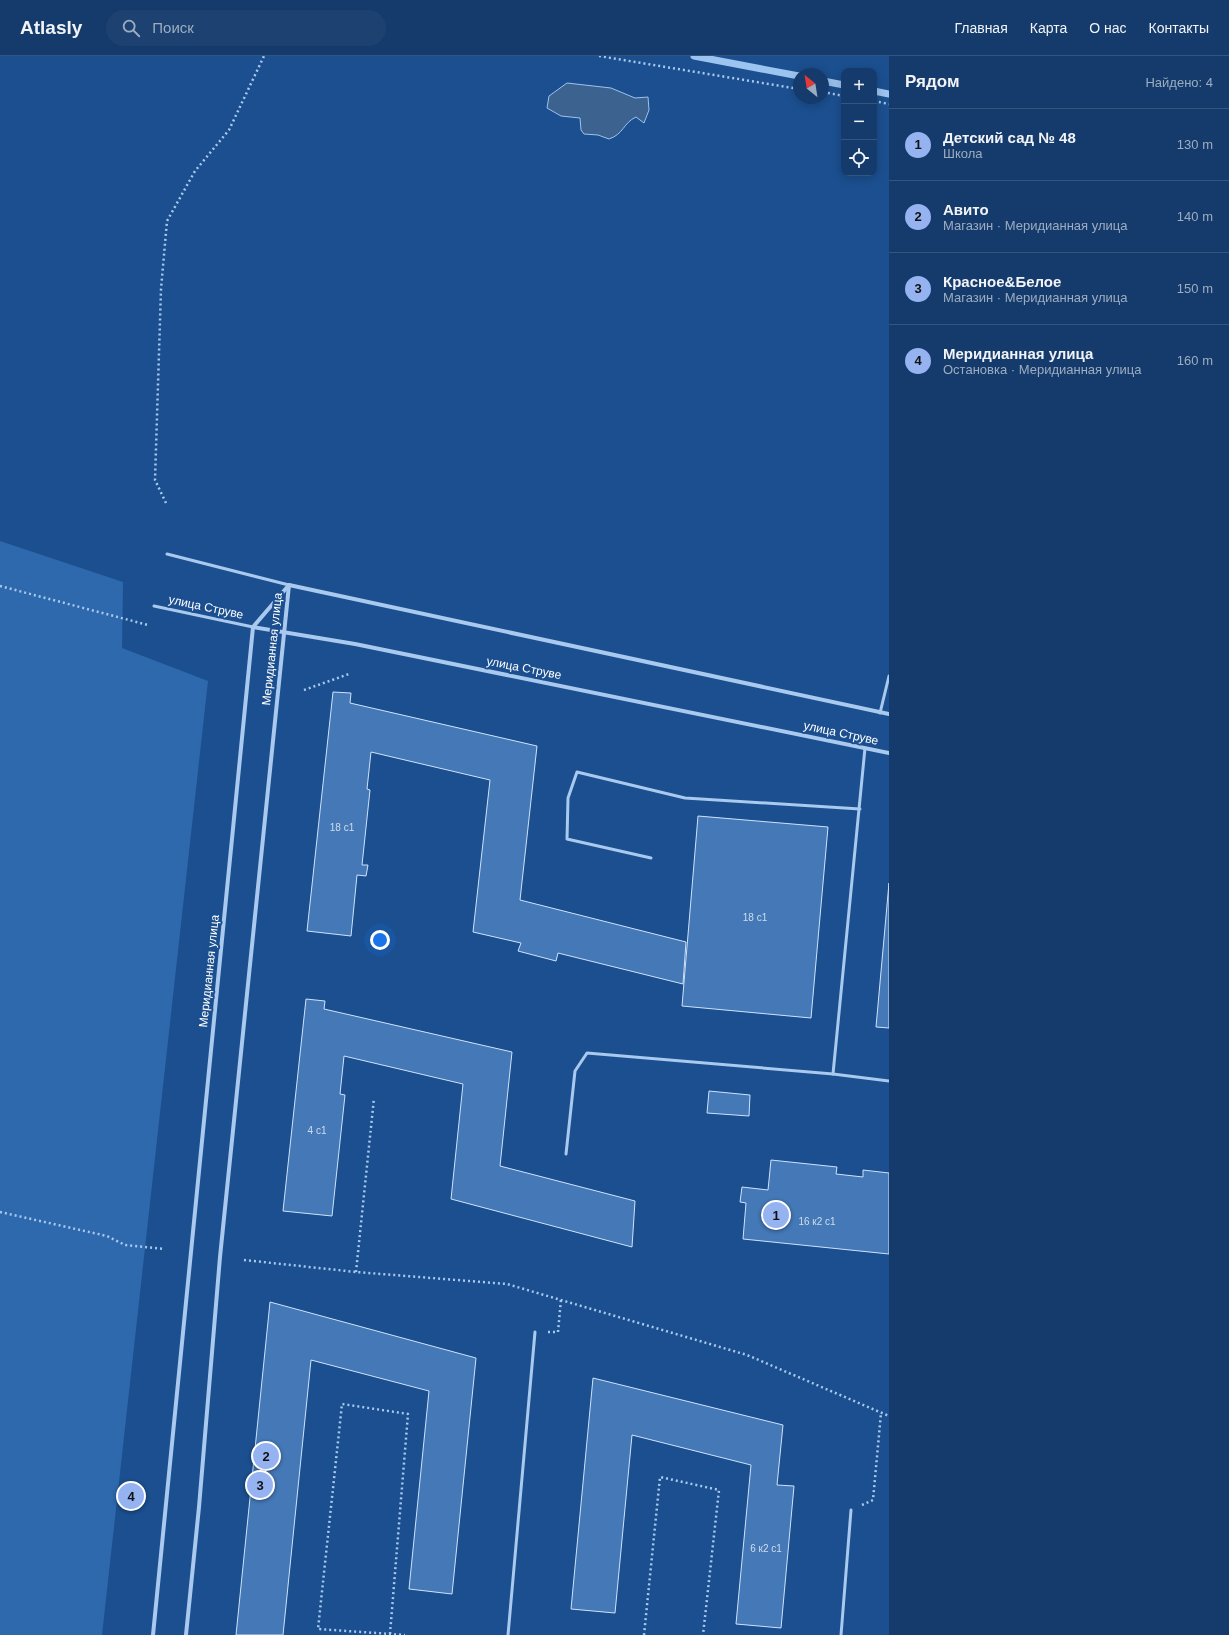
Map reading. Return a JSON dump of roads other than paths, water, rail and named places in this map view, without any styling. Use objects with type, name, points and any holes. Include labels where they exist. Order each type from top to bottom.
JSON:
[{"type":"street","name":"Меридианная улица","points":[[153,1635],[253,627],[289,584]]},
{"type":"street","name":"Меридианная улица","points":[[186,1635],[199,1507],[220,1256],[289,584]]},
{"type":"street","points":[[289,584],[889,714]]},
{"type":"street","name":"улица Струве","points":[[253,627],[283,634],[355,644],[889,753]]},
{"type":"lane","points":[[167,554],[289,584]]},
{"type":"lane","name":"улица Струве","points":[[154,606],[253,627]]},
{"type":"lane","points":[[880,713],[889,676]]},
{"type":"lane","points":[[833,1074],[865,748]]},
{"type":"lane","points":[[651,858],[566,839],[568,798],[576,772],[685,798],[860,809]]},
{"type":"lane","points":[[566,1154],[575,1071],[587,1053],[833,1074],[889,1081]]},
{"type":"lane","points":[[508,1635],[536,1332]]},
{"type":"lane","points":[[841,1635],[851,1510]]},
{"type":"waterway","points":[[694,56],[793,75]]},
{"type":"waterway","points":[[829,82],[841,84]]},
{"type":"waterway","points":[[877,92],[889,94]]},
{"type":"place","name":"Детский сад № 48","points":[[776,1215]]},
{"type":"place","name":"Авито","points":[[266,1456]]},
{"type":"place","name":"Красное&Белое","points":[[260,1485]]},
{"type":"place","name":"Меридианная улица","points":[[131,1496]]}]
